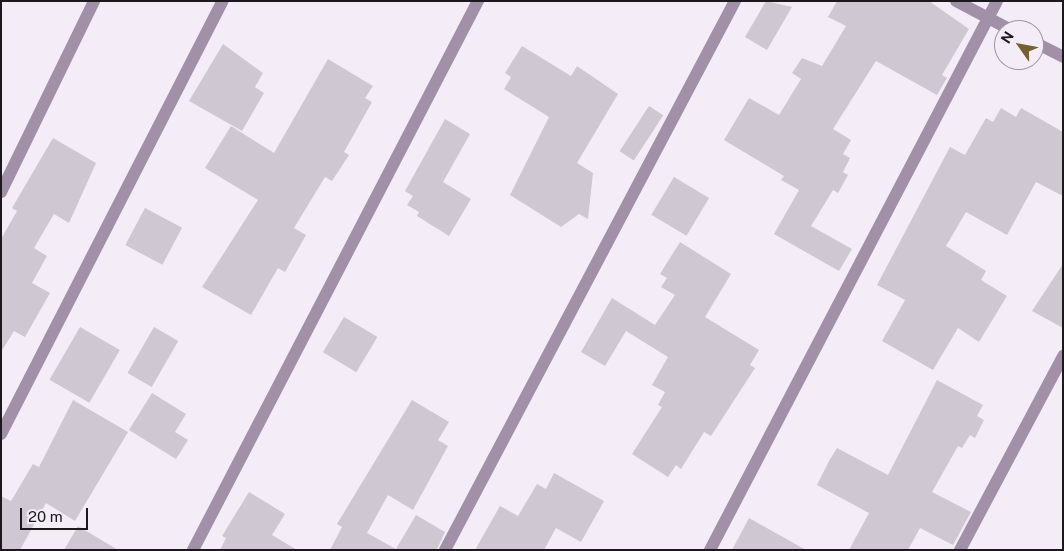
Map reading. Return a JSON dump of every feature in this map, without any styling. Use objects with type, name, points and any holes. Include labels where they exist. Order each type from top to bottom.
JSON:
[{"type":"street","points":[[1,192],[94,1]]},
{"type":"street","points":[[1,434],[223,1]]},
{"type":"street","points":[[193,550],[478,1]]},
{"type":"street","points":[[445,550],[735,1]]},
{"type":"street","points":[[956,1],[994,21]]},
{"type":"street","points":[[710,550],[997,1]]},
{"type":"street","points":[[1044,47],[1063,57]]},
{"type":"street","points":[[960,550],[1063,356]]},
{"type":"building","points":[[766,1],[792,7],[767,50],[745,37]]},
{"type":"building","points":[[837,1],[929,1],[969,29],[942,75],[947,78],[937,95],[876,61],[833,129],[851,140],[843,154],[850,158],[843,172],[848,175],[838,193],[833,190],[811,226],[852,249],[839,271],[774,234],[799,190],[781,180],[784,176],[724,140],[749,98],[779,115],[801,79],[792,73],[802,58],[822,66],[846,26],[828,17]]},
{"type":"building","points":[[223,44],[263,73],[255,87],[264,93],[242,131],[189,101]]},
{"type":"building","points":[[522,46],[571,76],[577,66],[618,94],[577,163],[593,173],[588,219],[579,214],[561,227],[510,195],[549,117],[504,89],[511,77],[505,73]]},
{"type":"building","points":[[328,59],[373,86],[365,98],[372,102],[344,152],[349,155],[332,181],[325,177],[294,228],[306,235],[285,272],[278,268],[251,315],[202,287],[258,200],[205,168],[231,126],[274,153]]},
{"type":"building","points":[[649,106],[663,115],[634,161],[620,151]]},
{"type":"building","points":[[1001,108],[1016,117],[1021,108],[1063,132],[1063,196],[1036,182],[1007,235],[966,212],[946,246],[986,271],[981,280],[1007,296],[979,342],[958,328],[933,370],[882,341],[905,300],[877,285],[950,147],[965,155],[986,118],[993,122]]},
{"type":"building","points":[[445,119],[470,134],[443,182],[471,199],[449,236],[417,216],[419,212],[407,205],[413,196],[405,191]]},
{"type":"building","points":[[53,138],[96,163],[69,223],[54,214],[34,248],[47,256],[32,283],[50,293],[25,337],[14,331],[1,352],[1,239],[17,211],[12,208]]},
{"type":"building","points":[[674,177],[709,198],[686,236],[651,215]]},
{"type":"building","points":[[145,208],[182,228],[162,265],[125,245]]},
{"type":"building","points":[[680,242],[731,274],[705,317],[759,350],[750,365],[755,368],[711,436],[704,432],[681,469],[676,465],[668,477],[632,454],[662,407],[658,405],[665,392],[652,385],[668,357],[626,331],[605,366],[581,352],[612,298],[655,325],[675,295],[661,287],[667,278],[660,274]]},
{"type":"building","points":[[1063,264],[1063,328],[1032,311]]},
{"type":"building","points":[[344,317],[377,337],[356,372],[323,352]]},
{"type":"building","points":[[80,327],[120,350],[89,403],[50,380]]},
{"type":"building","points":[[154,327],[178,341],[152,387],[128,373]]},
{"type":"building","points":[[937,380],[983,405],[977,416],[984,420],[975,438],[970,435],[962,448],[958,446],[932,492],[971,512],[953,545],[920,528],[908,550],[849,550],[869,513],[817,485],[829,461],[837,448],[888,475]]},
{"type":"building","points":[[152,393],[186,414],[175,432],[188,440],[176,459],[129,430]]},
{"type":"building","points":[[73,400],[128,432],[75,521],[46,503],[20,550],[1,550],[1,496],[11,501],[33,464],[39,467]]},
{"type":"building","points":[[412,400],[449,422],[438,440],[448,446],[413,510],[388,495],[367,533],[396,549],[416,515],[445,532],[438,547],[436,550],[330,550],[342,527],[337,524]]},
{"type":"building","points":[[554,473],[604,501],[581,542],[556,528],[544,550],[475,550],[500,506],[518,516],[537,484],[546,489]]},
{"type":"building","points":[[249,492],[285,514],[272,535],[297,550],[220,550],[226,538],[222,536]]},
{"type":"building","points":[[749,518],[806,550],[732,550]]},
{"type":"building","points":[[78,526],[118,550],[64,550]]}]
